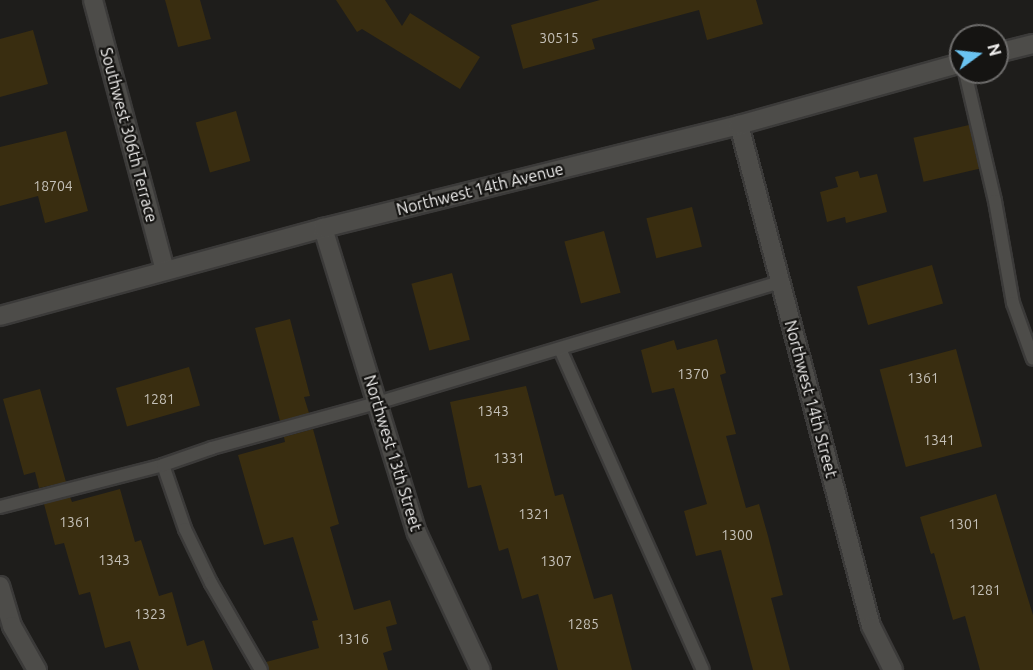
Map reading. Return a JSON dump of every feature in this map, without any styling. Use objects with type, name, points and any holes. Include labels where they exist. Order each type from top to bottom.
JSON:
[{"type":"street","name":"Southwest 306th Terrace","points":[[93,0],[165,271]]},
{"type":"street","points":[[1009,50],[1033,44]]},
{"type":"street","name":"Northwest 14th Avenue","points":[[0,316],[323,228],[739,125],[949,66]]},
{"type":"street","name":"Northwest 14th Street","points":[[739,125],[871,626],[892,670]]},
{"type":"street","name":"Northwest 13th Street","points":[[323,228],[417,533],[482,670]]},
{"type":"street","points":[[0,586],[12,626],[37,670]]},
{"type":"lane","points":[[968,84],[995,201],[1013,303],[1033,359]]},
{"type":"lane","points":[[0,507],[163,465],[212,448],[377,404],[780,282]]},
{"type":"lane","points":[[560,349],[704,670]]},
{"type":"lane","points":[[163,465],[185,529],[211,583],[261,670]]},
{"type":"building","points":[[165,0],[200,0],[211,39],[178,47]]},
{"type":"building","points":[[336,0],[385,0],[402,26],[410,13],[480,57],[460,89],[362,29],[357,32]]},
{"type":"building","points":[[600,0],[756,0],[763,24],[707,40],[699,10],[592,39],[595,49],[523,69],[511,25]]},
{"type":"building","points":[[33,30],[48,84],[0,97],[0,39]]},
{"type":"building","points":[[236,111],[250,161],[210,173],[196,123]]},
{"type":"building","points":[[969,125],[979,169],[924,182],[913,138]]},
{"type":"building","points":[[66,131],[88,211],[45,223],[38,196],[0,206],[0,147]]},
{"type":"building","points":[[858,171],[860,178],[877,174],[887,212],[846,223],[845,217],[827,222],[820,192],[838,187],[835,177]]},
{"type":"building","points":[[692,207],[702,247],[656,258],[646,218]]},
{"type":"building","points":[[604,231],[621,293],[581,303],[564,242]]},
{"type":"building","points":[[932,265],[943,303],[868,325],[857,286]]},
{"type":"building","points":[[452,273],[470,340],[429,351],[411,284]]},
{"type":"building","points":[[290,319],[310,396],[304,397],[309,413],[280,421],[255,328]]},
{"type":"building","points":[[717,339],[726,373],[720,375],[736,434],[726,436],[746,508],[759,504],[768,536],[783,595],[771,598],[790,670],[753,670],[721,550],[696,556],[684,511],[707,504],[674,388],[652,393],[641,350],[674,340],[677,350]]},
{"type":"building","points":[[956,349],[982,447],[906,467],[880,369]]},
{"type":"building","points":[[189,367],[200,405],[127,426],[116,388]]},
{"type":"building","points":[[526,386],[555,496],[563,494],[594,599],[612,594],[632,670],[558,670],[538,594],[522,599],[508,548],[499,551],[481,485],[468,488],[450,402]]},
{"type":"building","points":[[40,389],[66,482],[39,488],[35,472],[24,475],[3,399]]},
{"type":"building","points":[[313,429],[339,524],[330,527],[354,610],[390,600],[397,624],[386,627],[392,650],[383,653],[388,670],[269,670],[266,662],[319,648],[312,621],[318,620],[293,537],[264,545],[238,455],[285,442],[284,437]]},
{"type":"building","points":[[120,489],[135,542],[141,540],[159,596],[172,592],[187,646],[204,640],[213,670],[139,670],[130,641],[105,648],[90,592],[79,595],[64,543],[55,545],[44,504],[70,497],[72,502]]},
{"type":"building","points":[[996,494],[1033,615],[1033,670],[980,670],[965,616],[953,620],[934,553],[931,554],[920,517]]}]
